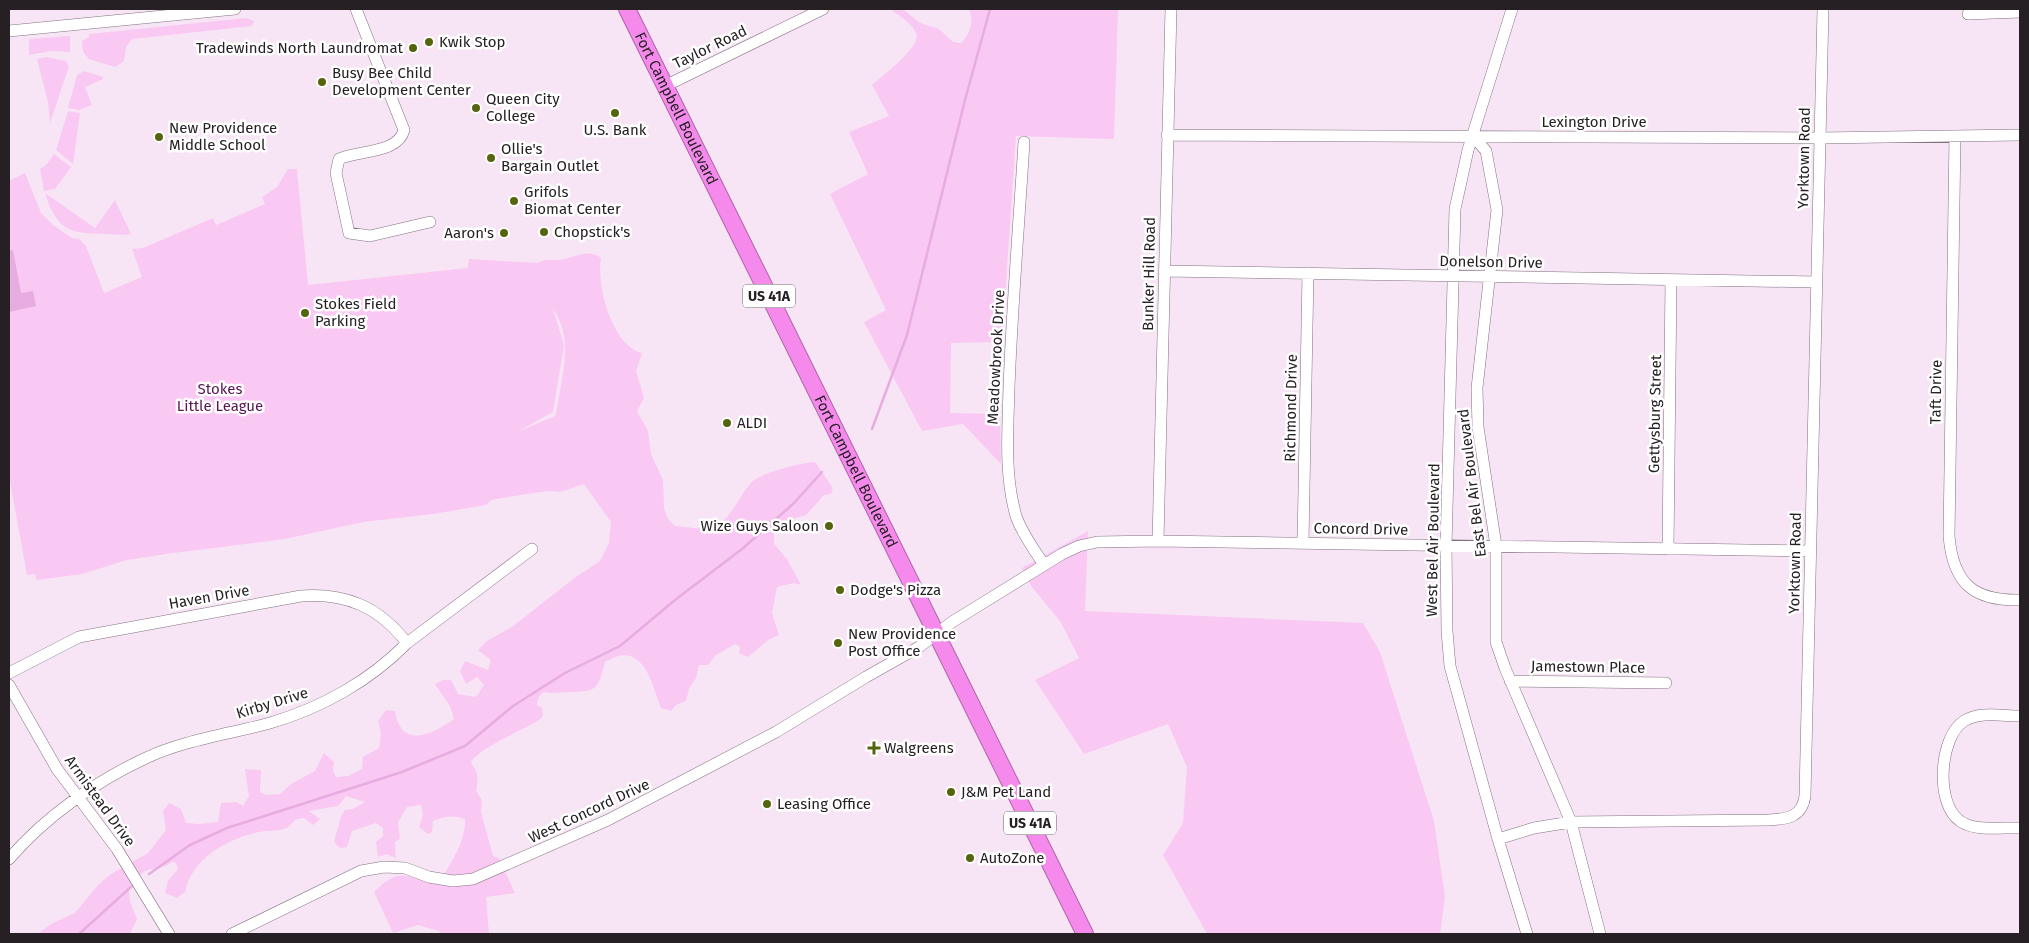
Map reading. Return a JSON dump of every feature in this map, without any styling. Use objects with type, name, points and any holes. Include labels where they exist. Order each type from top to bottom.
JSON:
[{"type":"highway","name":"Fort Campbell Boulevard","points":[[626,10],[1085,934]]},
{"type":"street","points":[[9,31],[235,9]]},
{"type":"street","points":[[356,9],[404,130],[402,138],[395,145],[349,154],[339,159],[336,173],[349,233],[370,236],[430,222]]},
{"type":"street","name":"Taylor Road","points":[[665,86],[823,9]]},
{"type":"street","name":"Bunker Hill Road","points":[[1158,541],[1171,9]]},
{"type":"street","name":"West Bel Air Boulevard","points":[[1512,9],[1461,177],[1455,209],[1446,546],[1450,666],[1498,839],[1527,934]]},
{"type":"street","name":"Yorktown Road","points":[[1498,839],[1534,828],[1571,822],[1769,820],[1791,818],[1801,809],[1804,796],[1823,9]]},
{"type":"street","points":[[1968,14],[2020,12]]},
{"type":"street","name":"Lexington Drive","points":[[1167,135],[1820,138],[2020,135]]},
{"type":"street","name":"Taft Drive","points":[[1955,136],[1949,536],[1951,554],[1959,576],[1975,592],[1994,599],[2020,600]]},
{"type":"street","name":"East Bel Air Boulevard","points":[[1474,137],[1486,151],[1496,201],[1477,405],[1496,546],[1496,642],[1510,681],[1571,822],[1600,934]]},
{"type":"street","name":"Meadowbrook Drive","points":[[1024,142],[1011,342],[1008,458],[1010,487],[1017,517],[1026,538],[1044,565]]},
{"type":"street","name":"Donelson Drive","points":[[1164,271],[1816,282]]},
{"type":"street","name":"Richmond Drive","points":[[1303,543],[1308,274]]},
{"type":"street","name":"Gettysburg Street","points":[[1668,549],[1671,280]]},
{"type":"street","name":"Concord Drive","points":[[937,634],[1044,565],[1079,546],[1097,542],[1303,543],[1810,552]]},
{"type":"street","name":"Kirby Drive","points":[[9,859],[48,822],[80,797],[108,778],[146,758],[209,737],[299,714],[331,699],[394,656],[407,643],[532,549]]},
{"type":"street","name":"Haven Drive","points":[[9,673],[79,637],[302,596],[322,595],[345,598],[373,610],[394,627],[407,643]]},
{"type":"street","name":"West Concord Drive","points":[[232,934],[361,871],[384,867],[405,868],[429,877],[453,881],[473,879],[567,839],[670,790],[776,732],[866,676],[919,647],[937,634]]},
{"type":"street","name":"Jamestown Place","points":[[1510,681],[1666,683]]},
{"type":"street","name":"Armistead Drive","points":[[9,685],[46,751],[118,848],[169,934]]},
{"type":"street","points":[[2020,716],[1979,715],[1963,722],[1950,736],[1946,744],[1944,766],[1946,799],[1949,809],[1960,822],[1974,826],[2020,828]]},
{"type":"green space","points":[[890,9],[903,9],[920,23],[939,29],[953,42],[961,43],[971,27],[969,9],[1118,9],[1114,139],[1016,136],[1002,342],[951,343],[950,413],[1000,414],[1001,464],[963,424],[922,431],[864,322],[886,310],[830,194],[868,174],[849,132],[889,116],[872,85],[907,53],[916,39],[916,33],[911,25]]},
{"type":"green space","points":[[246,18],[254,21],[252,26],[132,39],[126,47],[124,61],[115,67],[89,59],[83,52],[82,41],[89,37],[89,34]]},
{"type":"green space","points":[[70,36],[70,52],[51,51],[29,55],[29,39]]},
{"type":"green space","points":[[46,57],[66,61],[69,66],[50,123],[48,102],[37,59]]},
{"type":"green space","points":[[84,71],[103,77],[103,79],[85,87],[92,105],[79,110],[68,108],[77,75]]},
{"type":"green space","points":[[68,111],[80,113],[73,164],[56,150]]},
{"type":"green space","points":[[54,154],[71,167],[55,189],[44,191],[40,169],[46,165]]},
{"type":"green space","name":"Stokes Little League","points":[[288,169],[297,169],[308,285],[468,268],[469,259],[538,263],[546,260],[564,259],[580,254],[596,255],[601,258],[601,283],[608,313],[622,339],[631,348],[642,353],[636,371],[644,398],[637,411],[648,431],[651,454],[663,480],[664,509],[668,519],[675,526],[708,528],[720,524],[753,481],[766,474],[792,466],[815,462],[833,488],[831,494],[824,495],[806,515],[778,523],[774,530],[774,544],[787,559],[801,585],[794,583],[777,587],[772,613],[779,635],[768,640],[748,657],[739,653],[740,647],[735,644],[716,655],[708,665],[699,665],[696,678],[689,689],[686,701],[676,705],[671,711],[661,708],[653,684],[639,661],[624,655],[614,657],[605,662],[599,682],[592,689],[580,692],[543,692],[538,698],[537,705],[542,708],[543,716],[539,720],[491,746],[474,758],[471,763],[477,775],[476,790],[482,801],[481,812],[493,856],[499,858],[515,893],[486,897],[489,934],[441,934],[439,931],[418,925],[393,933],[374,892],[383,884],[398,876],[411,877],[439,884],[457,853],[463,837],[465,819],[449,817],[433,821],[432,832],[428,834],[419,827],[423,815],[421,805],[407,807],[398,822],[400,839],[395,842],[396,858],[386,854],[378,857],[376,842],[383,836],[383,828],[376,823],[352,831],[347,847],[340,848],[334,842],[341,816],[345,810],[353,809],[365,802],[346,796],[338,806],[309,811],[320,819],[313,825],[304,818],[297,819],[283,829],[247,835],[223,845],[203,860],[195,869],[185,892],[177,898],[165,893],[168,881],[178,869],[176,863],[172,862],[166,866],[142,873],[129,887],[130,902],[137,919],[130,934],[37,934],[51,924],[75,913],[98,885],[111,874],[148,853],[166,830],[163,811],[169,803],[181,809],[186,823],[218,822],[221,803],[237,802],[243,806],[249,796],[245,769],[261,770],[260,792],[267,795],[280,794],[291,784],[315,771],[324,753],[334,762],[333,771],[336,777],[348,776],[362,769],[363,757],[379,748],[381,734],[378,721],[386,710],[395,711],[400,726],[411,735],[427,734],[449,723],[454,719],[450,706],[435,684],[443,680],[451,680],[458,694],[476,697],[484,685],[477,677],[466,684],[460,671],[465,661],[488,670],[491,660],[478,650],[487,641],[512,627],[573,579],[600,561],[609,543],[611,522],[584,484],[560,492],[549,491],[526,494],[491,500],[486,505],[433,514],[363,522],[285,539],[127,560],[82,574],[37,580],[35,574],[27,575],[9,476],[9,181],[25,173],[41,213],[53,225],[72,238],[79,239],[86,246],[104,293],[142,277],[132,249],[143,248],[213,218],[216,225],[265,204],[262,197],[277,187]],"holes":[[[553,309],[559,320],[565,344],[565,357],[555,416],[519,431],[553,412],[564,345]]]},
{"type":"green space","points":[[45,193],[95,228],[115,200],[131,234],[84,233],[65,227],[51,209]]},
{"type":"green space","points":[[1088,531],[1085,611],[1363,623],[1380,652],[1434,821],[1445,897],[1440,934],[1207,934],[1163,855],[1183,823],[1187,767],[1168,724],[1084,754],[1035,680],[1079,658],[1060,621],[1031,586],[1022,568]]},
{"type":"shaded area","points":[[13,250],[21,293],[33,291],[36,306],[9,312],[9,251]]},
{"type":"waterway","points":[[872,429],[907,335],[965,100],[990,9]]},
{"type":"waterway","points":[[149,874],[190,845],[227,828],[402,772],[465,746],[513,706],[565,673],[620,646],[675,600],[742,549],[794,503],[822,472]]},
{"type":"waterway","points":[[79,934],[132,886]]},
{"type":"place","name":"Kwik Stop","points":[[429,42]]},
{"type":"place","name":"Tradewinds North Laundromat","points":[[413,48]]},
{"type":"place","name":"Busy Bee Child Development Center","points":[[322,82]]},
{"type":"place","name":"Queen City College","points":[[476,108]]},
{"type":"place","name":"U.S. Bank","points":[[615,113]]},
{"type":"place","name":"New Providence Middle School","points":[[159,137]]},
{"type":"place","name":"Ollie's Bargain Outlet","points":[[491,158]]},
{"type":"place","name":"Grifols Biomat Center","points":[[514,201]]},
{"type":"place","name":"Chopstick's","points":[[544,232]]},
{"type":"place","name":"Aaron's","points":[[504,233]]},
{"type":"place","name":"Stokes Field Parking","points":[[305,313]]},
{"type":"place","name":"ALDI","points":[[727,423]]},
{"type":"place","name":"Wize Guys Saloon","points":[[829,526]]},
{"type":"place","name":"Dodge's Pizza","points":[[840,590]]},
{"type":"place","name":"New Providence Post Office","points":[[838,643]]},
{"type":"place","name":"Walgreens","points":[[874,748]]},
{"type":"place","name":"J&M Pet Land","points":[[951,792]]},
{"type":"place","name":"Leasing Office","points":[[767,804]]},
{"type":"place","name":"AutoZone","points":[[970,858]]}]
